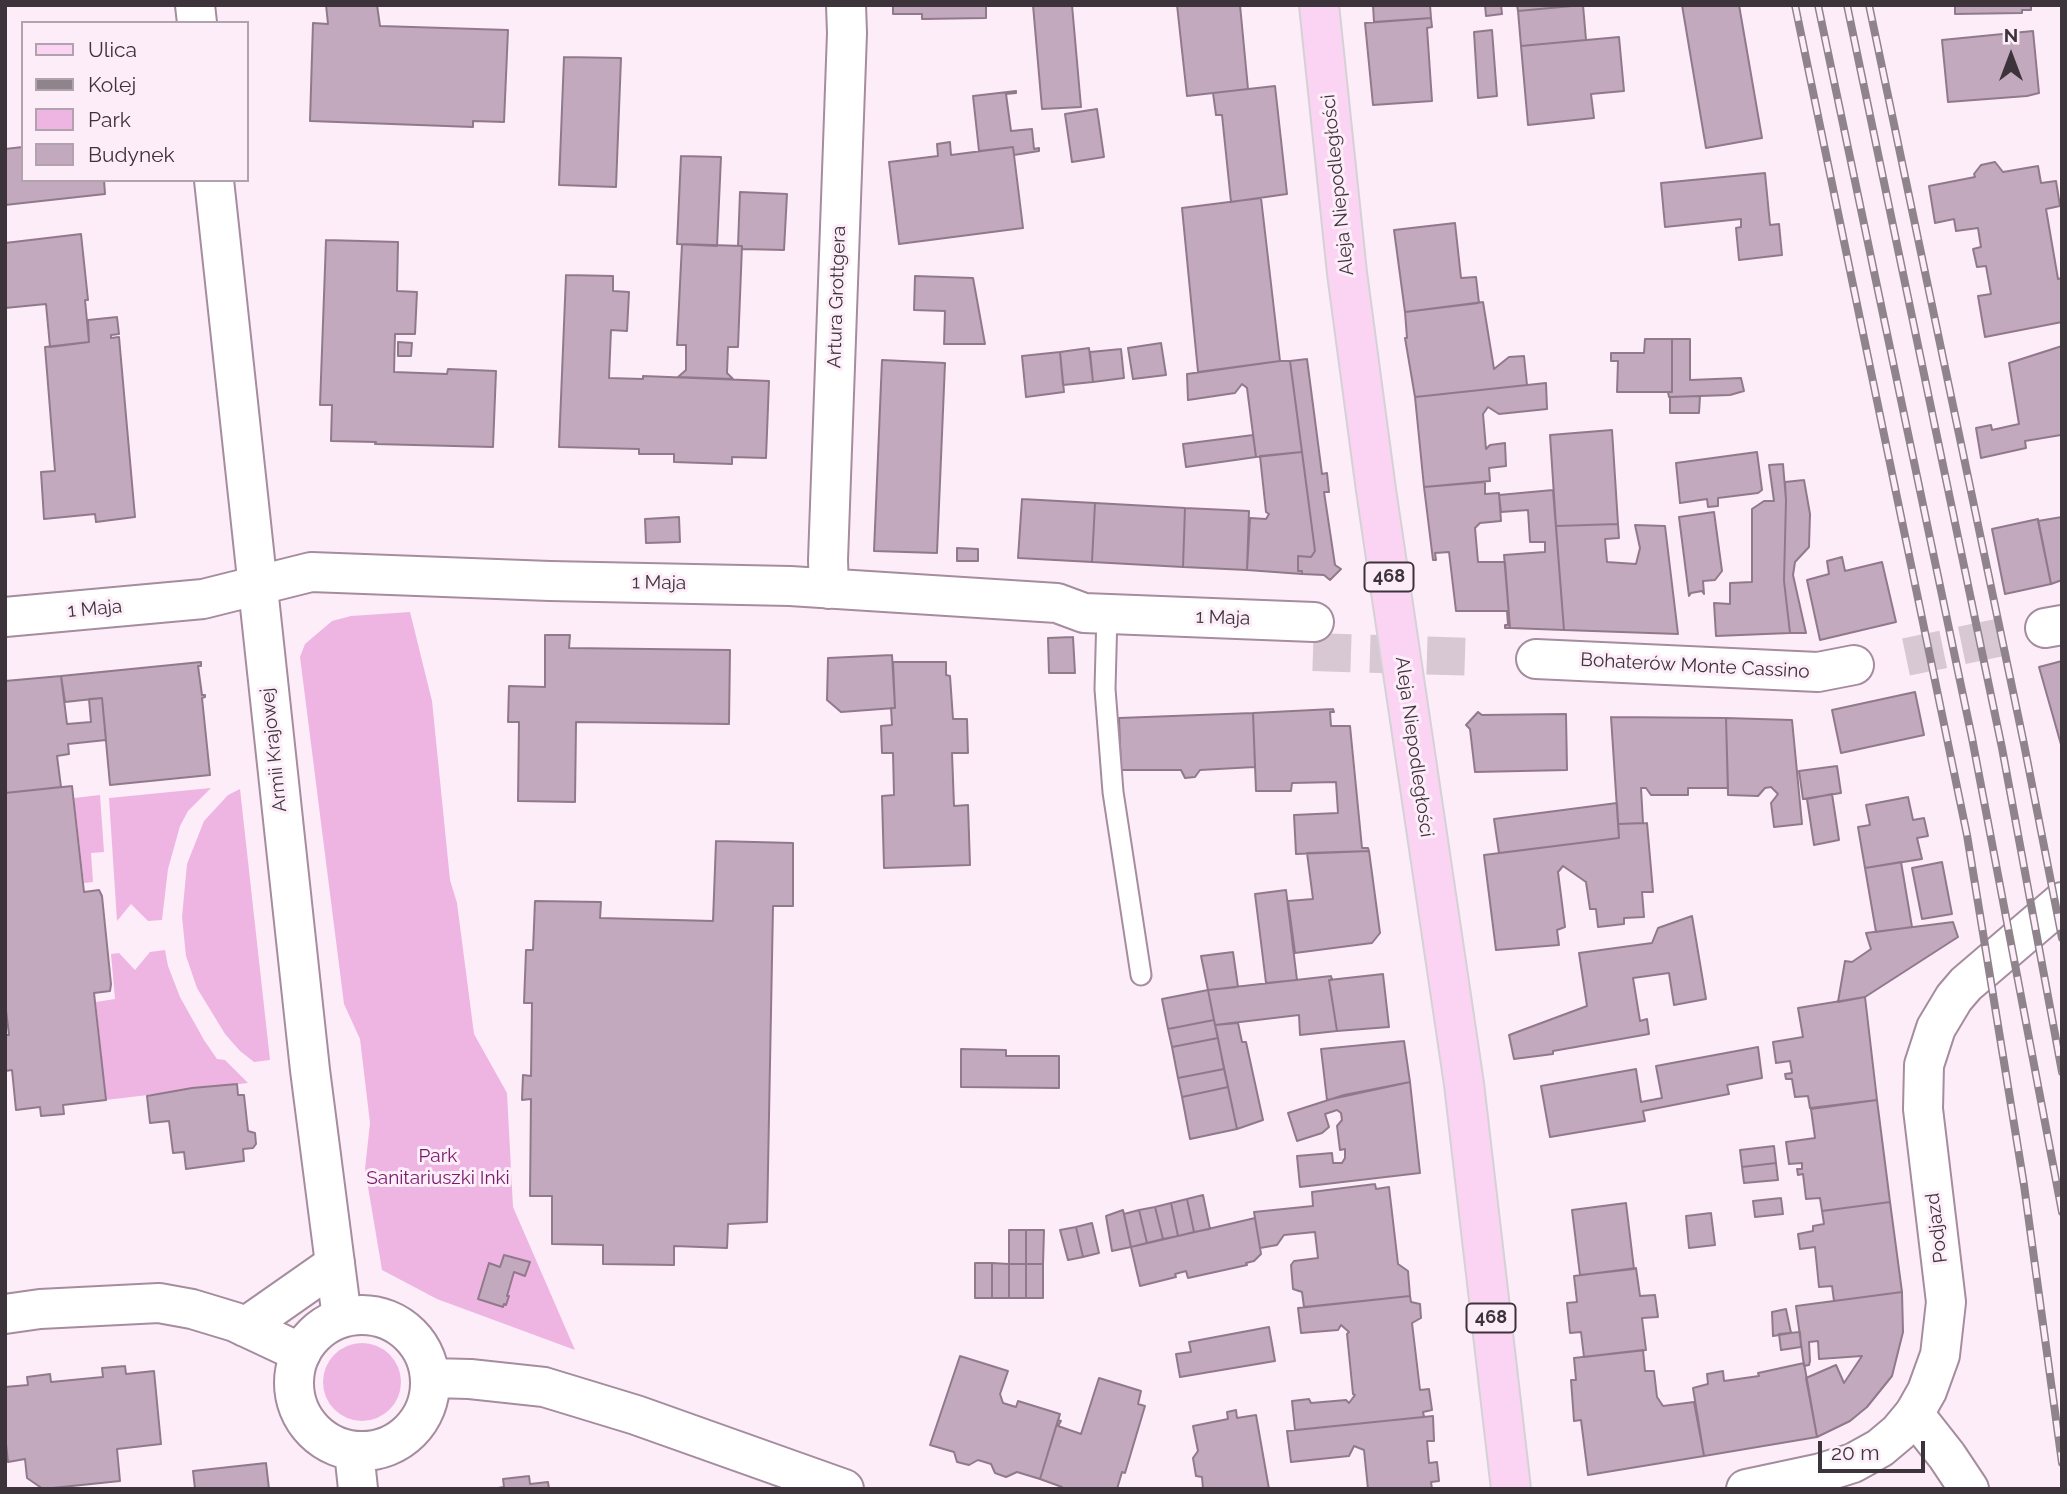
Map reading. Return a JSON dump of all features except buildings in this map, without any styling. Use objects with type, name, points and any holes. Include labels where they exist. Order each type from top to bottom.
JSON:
[{"type":"main road","name":"Aleja Niepodległości","points":[[1319,5],[1347,273],[1376,491],[1464,1084],[1511,1489]]},
{"type":"street","name":"Artura Grottgera","points":[[829,589],[846,5]]},
{"type":"street","name":"Armii Krajowej","points":[[214,182],[310,1070],[342,1318]]},
{"type":"street","name":"1 Maja","points":[[5,617],[203,599],[311,572],[537,581],[790,586],[1057,603],[1084,613],[1314,622]]},
{"type":"street","name":"Bohaterów Monte Cassino","points":[[1536,659],[1818,672],[1854,665]]},
{"type":"street","name":"Podjazd","points":[[1746,1489],[1821,1474],[1853,1463],[1880,1448],[1899,1432],[1927,1391],[1940,1355],[1946,1302],[1923,1109],[1924,1065],[1936,1028],[1954,998],[1966,984],[2062,902]]},
{"type":"street","points":[[245,1327],[335,1264]]},
{"type":"street","points":[[5,1314],[40,1309],[159,1303],[192,1309],[245,1327],[301,1353]]},
{"type":"street","points":[[362,1315],[382,1318],[400,1327],[415,1341],[425,1359],[430,1378],[428,1402],[409,1432],[400,1440],[378,1450],[354,1451],[330,1444],[309,1427],[297,1405],[294,1378],[301,1353],[311,1338],[325,1326],[342,1318],[362,1315]]},
{"type":"street","points":[[430,1378],[470,1379],[544,1387],[636,1415],[844,1489]]},
{"type":"street","points":[[1913,1414],[1947,1456],[1969,1489]]},
{"type":"street","points":[[354,1451],[358,1489]]},
{"type":"lane","points":[[1107,614],[1105,689],[1113,792],[1141,975]]},
{"type":"green space","name":"Park Sanitariuszki Inki","points":[[410,612],[432,701],[450,880],[457,903],[474,1034],[507,1093],[513,1207],[575,1350],[437,1299],[382,1270],[365,1169],[370,1123],[360,1039],[344,1004],[300,657],[305,644],[332,621],[351,616]]},
{"type":"green space","points":[[211,788],[188,811],[180,826],[168,869],[162,920],[148,921],[131,904],[117,921],[109,798]]},
{"type":"green space","points":[[240,789],[270,1060],[254,1062],[225,1034],[197,988],[186,956],[182,917],[187,864],[204,821],[228,795]]},
{"type":"green space","points":[[100,795],[104,852],[91,853],[93,882],[84,883],[74,798]]},
{"type":"green space","points":[[165,950],[180,997],[204,1040],[217,1059],[225,1060],[248,1083],[106,1100],[96,1002],[115,999],[111,954],[119,953],[135,970],[150,952]]},
{"type":"green space","points":[[362,1343],[377,1346],[390,1354],[398,1367],[401,1382],[398,1397],[390,1410],[377,1418],[362,1421],[347,1418],[334,1410],[326,1397],[323,1382],[326,1367],[334,1354],[347,1346]]},
{"type":"tunnel","points":[[1906,657],[2017,634]]},
{"type":"tunnel","points":[[1313,652],[1477,657]]},
{"type":"railway","points":[[1795,5],[1967,835],[2024,1185],[2062,1463]]},
{"type":"railway","points":[[1818,5],[1972,738],[2062,1212]]},
{"type":"railway","points":[[1847,5],[2002,748],[2062,1072]]},
{"type":"railway","points":[[1869,5],[2062,938]]}]
